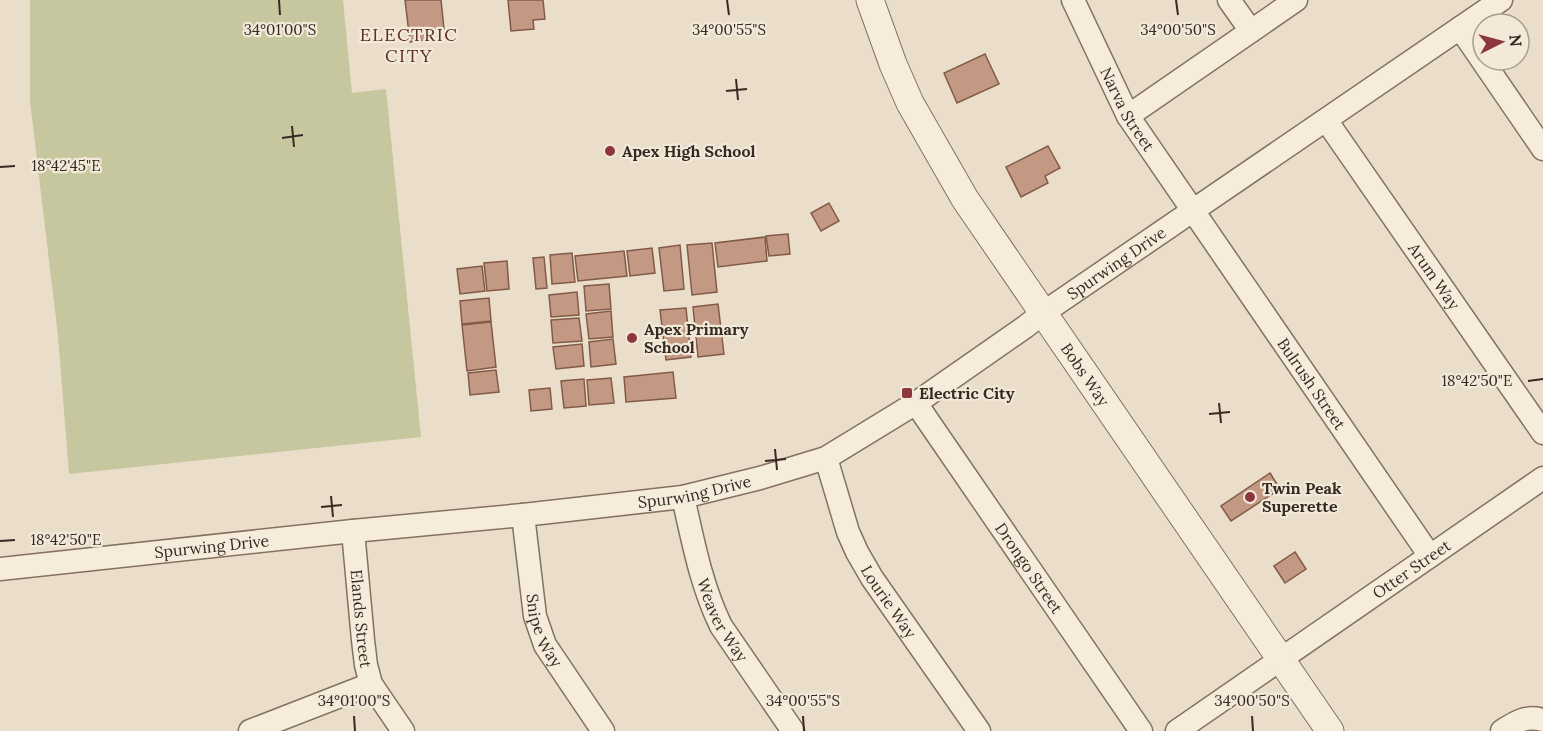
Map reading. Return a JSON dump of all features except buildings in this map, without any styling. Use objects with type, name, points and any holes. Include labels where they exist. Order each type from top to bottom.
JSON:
[{"type":"street","name":"Bobs Way","points":[[870,0],[910,103],[965,199],[1330,731]]},
{"type":"street","name":"Narva Street","points":[[1073,0],[1128,116],[1192,211]]},
{"type":"street","points":[[1229,0],[1251,31]]},
{"type":"street","points":[[1128,116],[1296,0]]},
{"type":"street","name":"Spurwing Drive","points":[[0,569],[683,497],[760,478],[826,458],[916,403],[1043,313],[1501,0]]},
{"type":"street","points":[[1460,28],[1543,149]]},
{"type":"street","name":"Arum Way","points":[[1326,120],[1543,433]]},
{"type":"street","name":"Bulrush Street","points":[[1192,211],[1430,556]]},
{"type":"street","name":"Drongo Street","points":[[916,403],[1141,731]]},
{"type":"street","name":"Lourie Way","points":[[826,458],[848,532],[857,552],[872,578],[979,731]]},
{"type":"street","name":"Otter Street","points":[[1281,659],[1543,478]]},
{"type":"street","name":"Weaver Way","points":[[683,497],[706,592],[717,618],[794,731]]},
{"type":"street","name":"Snipe Way","points":[[523,515],[539,632],[556,663],[603,731]]},
{"type":"street","name":"Elands Street","points":[[353,531],[366,665],[371,684],[404,731]]},
{"type":"street","points":[[1177,731],[1281,659]]},
{"type":"street","points":[[250,731],[371,684]]},
{"type":"street","points":[[1502,731],[1518,720],[1527,718],[1543,720]]},
{"type":"green space","points":[[30,0],[343,0],[352,93],[386,89],[421,437],[69,474],[58,336],[30,101]]},
{"type":"place","name":"Apex High School","points":[[610,151]]},
{"type":"place","name":"Apex Primary School","points":[[632,338]]},
{"type":"place","name":"Electric City","points":[[907,393]]},
{"type":"place","name":"Twin Peak Superette","points":[[1250,497]]},
{"type":"district","name":"ELECTRIC CITY","points":[[409,45]]}]
